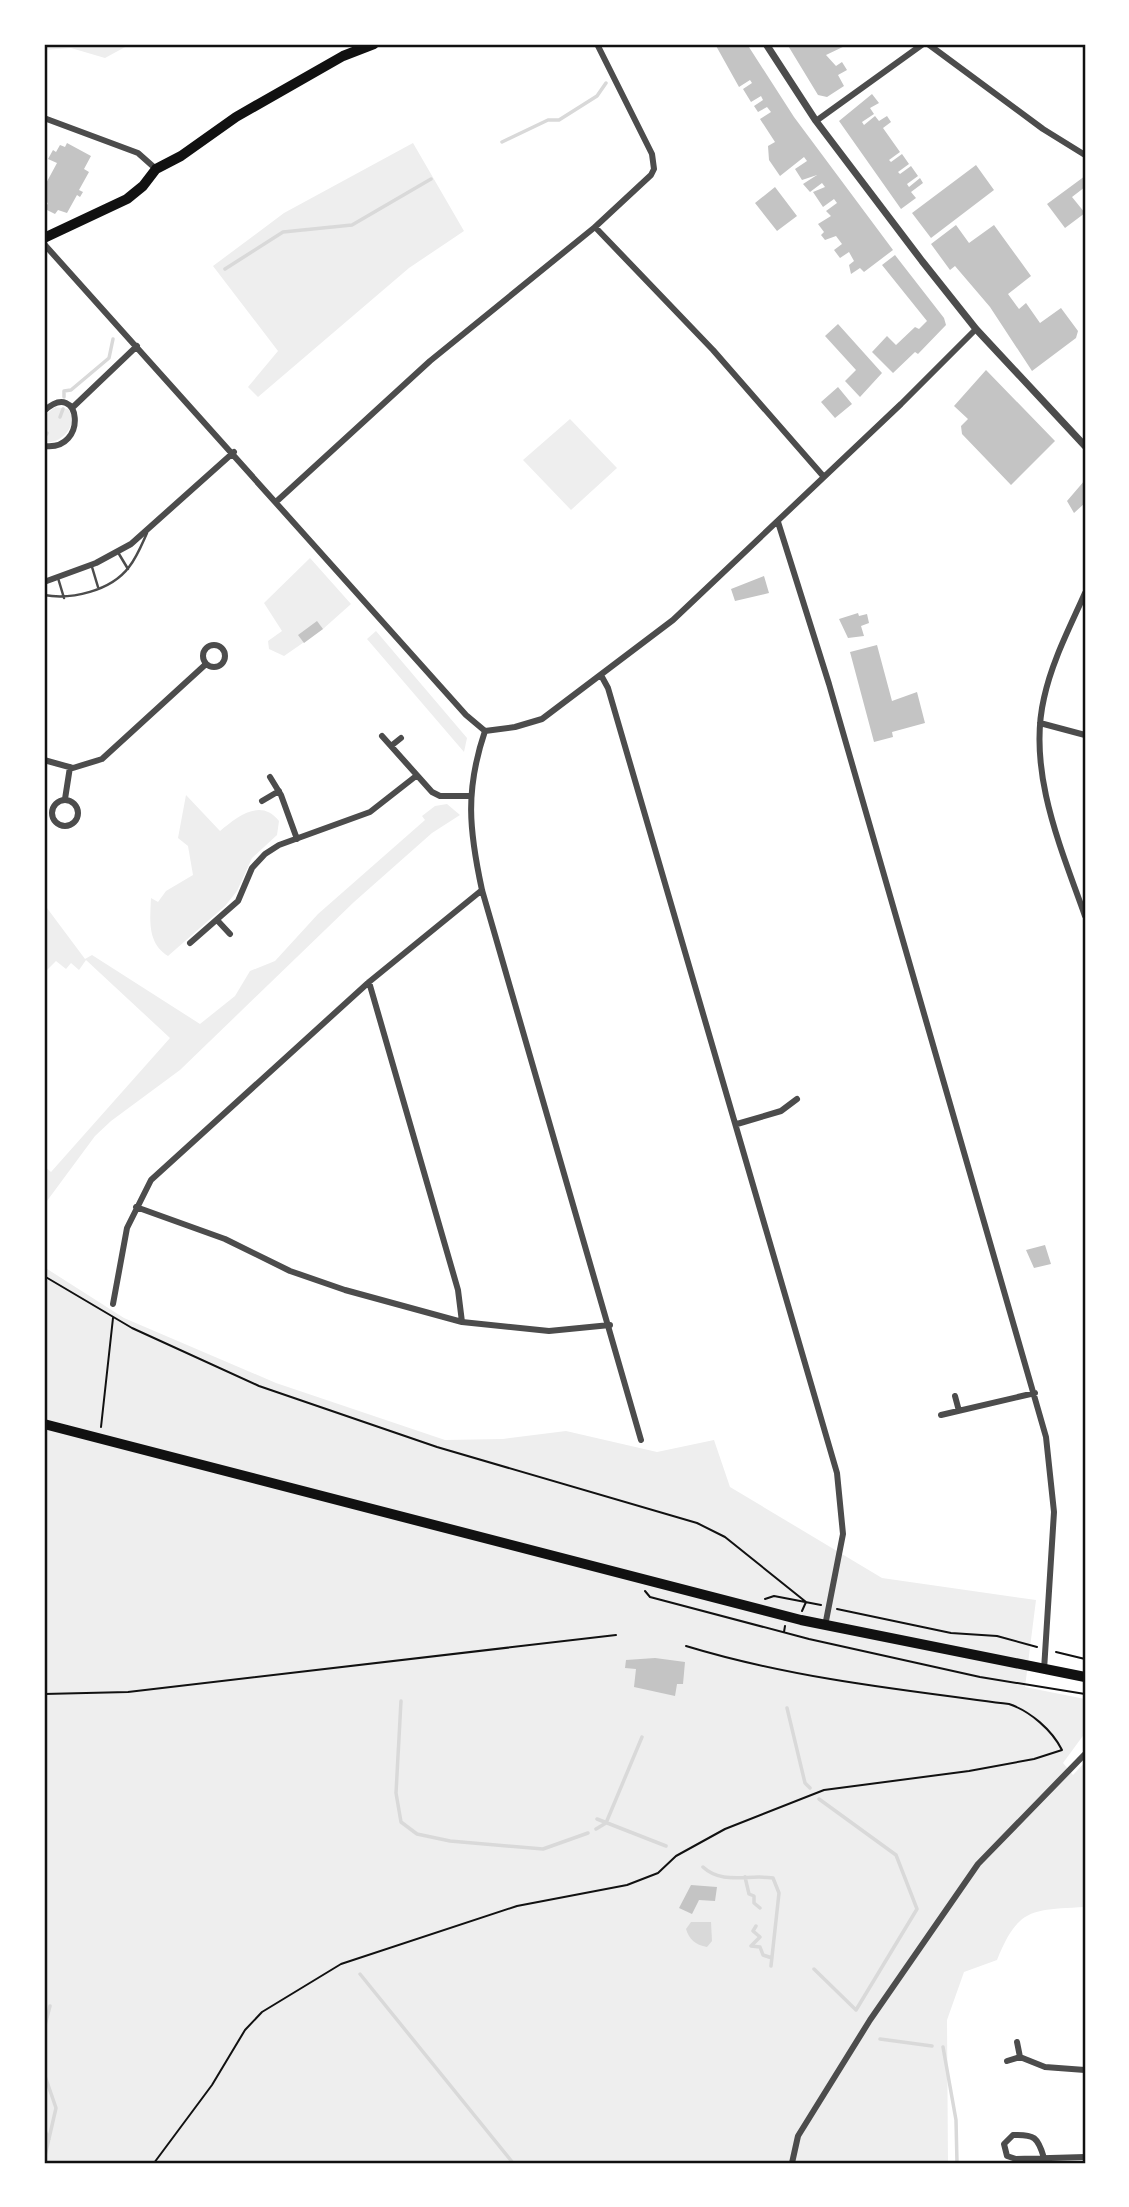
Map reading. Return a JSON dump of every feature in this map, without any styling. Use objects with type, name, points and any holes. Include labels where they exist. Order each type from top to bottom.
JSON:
[{"type":"main road","points":[[44,241],[127,199],[143,187],[156,169],[181,156],[219,128],[285,87],[349,53],[374,44]]},
{"type":"main road","points":[[44,1424],[825,1626],[1085,1677]]},
{"type":"street","points":[[277,501],[430,361],[595,227],[647,181],[654,169],[652,154],[597,44]]},
{"type":"street","points":[[765,44],[816,121],[976,328],[1085,446]]},
{"type":"street","points":[[816,121],[923,44]]},
{"type":"street","points":[[928,44],[1043,129],[1085,155]]},
{"type":"street","points":[[44,118],[138,153],[156,169]]},
{"type":"street","points":[[595,227],[713,349],[824,477]]},
{"type":"street","points":[[44,241],[466,715],[485,731],[515,727],[542,719],[602,677],[673,620],[778,522],[976,328]]},
{"type":"street","points":[[72,408],[137,346]]},
{"type":"street","points":[[44,411],[57,403],[72,408],[77,418],[75,428],[57,445],[44,446]]},
{"type":"street","points":[[44,582],[118,552],[148,530],[234,452]]},
{"type":"street","points":[[778,522],[829,684],[1035,1393],[1051,1465],[1054,1512],[1044,1670]]},
{"type":"street","points":[[1085,593],[1050,674],[1040,723],[1041,779],[1085,916]]},
{"type":"street","points":[[44,760],[69,767],[87,765],[110,753],[206,664]]},
{"type":"street","points":[[602,677],[612,701],[837,1472],[843,1534],[825,1626]]},
{"type":"street","points":[[1040,723],[1085,735]]},
{"type":"street","points":[[485,731],[469,796],[482,890],[642,1440]]},
{"type":"street","points":[[382,736],[416,776],[440,796],[469,796]]},
{"type":"street","points":[[391,746],[401,737]]},
{"type":"street","points":[[65,799],[69,767]]},
{"type":"street","points":[[191,943],[243,894],[252,868],[279,845],[370,812],[416,776]]},
{"type":"street","points":[[270,777],[279,791],[297,839]]},
{"type":"street","points":[[262,801],[279,791]]},
{"type":"street","points":[[65,799],[75,803],[79,813],[75,823],[64,826],[55,822],[52,812],[56,803],[65,799]]},
{"type":"street","points":[[113,1304],[122,1248],[136,1207],[151,1180],[369,982],[482,890]]},
{"type":"street","points":[[218,920],[230,934]]},
{"type":"street","points":[[369,982],[458,1290],[462,1322]]},
{"type":"street","points":[[737,1124],[781,1111],[797,1099]]},
{"type":"street","points":[[136,1207],[225,1239],[301,1275],[462,1322],[549,1331],[610,1325]]},
{"type":"street","points":[[941,1415],[1035,1393]]},
{"type":"street","points":[[955,1396],[959,1411]]},
{"type":"street","points":[[792,2163],[798,2136],[812,2113],[870,2020],[978,1864],[1085,1754]]},
{"type":"street","points":[[1017,2042],[1020,2057]]},
{"type":"street","points":[[1007,2061],[1020,2057],[1045,2067],[1085,2070]]},
{"type":"street","points":[[1044,2158],[1039,2139],[1034,2136],[1013,2135],[1004,2144],[1005,2152],[1011,2158],[1044,2158],[1085,2157]]},
{"type":"lane","points":[[44,595],[64,598],[115,581],[128,569],[148,530]]},
{"type":"lane","points":[[118,552],[128,569]]},
{"type":"lane","points":[[91,565],[98,587]]},
{"type":"lane","points":[[57,577],[64,598]]},
{"type":"path","points":[[44,1276],[113,1317],[259,1385],[437,1447],[696,1523],[725,1537],[806,1602]]},
{"type":"path","points":[[99,1438],[113,1317]]},
{"type":"path","points":[[774,1596],[817,1605]]},
{"type":"path","points":[[650,1597],[784,1632],[980,1677],[1085,1693]]},
{"type":"path","points":[[805,1608],[806,1602]]},
{"type":"path","points":[[838,1609],[891,1622],[951,1633],[997,1636],[1035,1646]]},
{"type":"path","points":[[784,1632],[785,1626]]},
{"type":"path","points":[[44,1694],[128,1692],[617,1635]]},
{"type":"path","points":[[154,2163],[205,2095],[245,2030],[262,2012],[341,1965],[517,1906],[627,1885],[658,1873],[676,1856],[724,1829],[824,1790],[969,1771],[1034,1759],[1062,1750],[1055,1736],[1022,1708],[1009,1704],[894,1691],[731,1660],[686,1646]]},
{"type":"path","points":[[1057,1652],[1085,1659]]},
{"type":"shaded area","points":[[44,44],[165,44],[158,47],[127,46],[105,58],[71,48],[44,50]]},
{"type":"shaded area","points":[[413,143],[464,231],[409,268],[258,397],[248,387],[278,351],[213,266],[284,213]]},
{"type":"shaded area","points":[[55,407],[68,409],[72,421],[62,437],[44,442],[44,416]]},
{"type":"shaded area","points":[[570,419],[617,468],[571,510],[523,460]]},
{"type":"shaded area","points":[[310,558],[351,604],[323,629],[284,656],[269,649],[268,641],[282,631],[264,603]]},
{"type":"shaded area","points":[[376,631],[467,738],[464,752],[367,639]]},
{"type":"shaded area","points":[[186,795],[220,831],[242,815],[257,810],[272,814],[279,821],[277,835],[252,858],[237,891],[225,906],[168,956],[156,945],[153,938],[150,923],[151,898],[158,902],[166,891],[193,875],[188,846],[178,838]]},
{"type":"shaded area","points":[[447,804],[460,815],[432,833],[354,902],[180,1070],[95,1136],[44,1205],[44,1166],[51,1172],[170,1038],[86,960],[79,970],[71,963],[66,969],[56,961],[44,973],[44,904],[85,959],[92,955],[200,1024],[235,996],[250,971],[275,961],[318,914],[425,820],[422,816],[435,806]]},
{"type":"shaded area","points":[[44,1267],[124,1318],[276,1383],[445,1440],[503,1439],[566,1431],[657,1452],[714,1440],[730,1487],[882,1578],[1036,1600],[1025,1687],[1085,1699],[1085,1733],[1063,1763],[1073,1775],[1085,1762],[1085,1907],[1052,1909],[1029,1915],[1012,1930],[997,1960],[964,1972],[947,2020],[948,2163],[44,2163]]},
{"type":"shaded area","points":[[691,1922],[711,1922],[712,1941],[707,1947],[696,1943],[689,1936],[686,1929]]},
{"type":"building","points":[[715,44],[747,44],[794,117],[893,250],[864,272],[860,268],[851,274],[849,265],[854,261],[849,252],[840,258],[834,250],[842,244],[836,236],[825,240],[821,235],[824,232],[818,224],[831,216],[826,211],[837,203],[834,199],[823,207],[813,192],[825,187],[822,183],[810,192],[803,184],[817,175],[802,180],[795,169],[807,161],[804,157],[780,176],[769,160],[768,146],[775,142],[760,119],[771,112],[767,107],[758,112],[754,106],[763,100],[761,96],[751,102],[743,89],[752,83],[750,80],[739,87]]},
{"type":"building","points":[[787,44],[849,44],[826,55],[836,66],[842,62],[847,70],[838,75],[844,86],[827,97],[818,95]]},
{"type":"building","points":[[872,94],[879,103],[870,108],[874,114],[862,122],[864,125],[875,116],[879,121],[887,116],[891,122],[883,128],[900,152],[889,160],[891,162],[902,154],[909,164],[898,172],[900,174],[911,166],[918,176],[907,184],[909,187],[920,178],[923,183],[911,192],[916,198],[901,209],[839,121]]},
{"type":"building","points":[[67,143],[91,156],[84,169],[89,172],[79,190],[83,192],[80,197],[77,195],[67,213],[58,210],[55,214],[45,209],[48,203],[44,201],[44,187],[57,163],[48,159],[53,150],[56,152],[60,145],[65,147]]},
{"type":"building","points":[[976,165],[994,190],[931,238],[912,213]]},
{"type":"building","points":[[1085,176],[1085,187],[1072,197],[1085,213],[1065,228],[1047,204]]},
{"type":"building","points":[[775,187],[797,216],[777,231],[755,203]]},
{"type":"building","points":[[956,225],[969,243],[994,225],[1031,276],[1008,294],[1019,309],[1026,303],[1040,323],[1061,308],[1078,331],[1076,338],[1032,371],[990,307],[955,266],[950,270],[931,244]]},
{"type":"building","points":[[895,255],[944,318],[946,325],[918,354],[915,352],[893,373],[872,352],[887,336],[896,345],[915,327],[919,329],[927,321],[882,265]]},
{"type":"building","points":[[838,324],[882,373],[860,397],[845,381],[856,370],[825,336]]},
{"type":"building","points":[[986,370],[1055,441],[1011,485],[962,434],[961,426],[968,419],[954,406]]},
{"type":"building","points":[[838,387],[852,404],[835,418],[821,402]]},
{"type":"building","points":[[1085,480],[1085,503],[1074,513],[1067,501]]},
{"type":"building","points":[[764,576],[769,593],[735,601],[731,589]]},
{"type":"building","points":[[858,613],[859,616],[867,614],[869,623],[861,626],[864,636],[848,638],[839,619]]},
{"type":"building","points":[[317,621],[323,629],[304,643],[298,635]]},
{"type":"building","points":[[877,645],[892,701],[917,692],[925,723],[892,732],[893,737],[874,742],[850,652]]},
{"type":"building","points":[[1045,1245],[1051,1264],[1034,1268],[1026,1250]]},
{"type":"building","points":[[655,1658],[685,1662],[683,1684],[677,1684],[675,1696],[634,1687],[636,1669],[625,1668],[626,1660]]},
{"type":"building","points":[[691,1885],[717,1887],[715,1901],[699,1900],[692,1914],[679,1908]]},
{"type":"waterway","points":[[502,142],[548,120],[559,120],[597,96],[606,83]]},
{"type":"waterway","points":[[225,269],[283,232],[352,225],[431,179]]},
{"type":"waterway","points":[[64,397],[64,391],[71,390],[109,358],[113,339]]},
{"type":"waterway","points":[[60,417],[63,409]]},
{"type":"waterway","points":[[44,438],[47,433]]},
{"type":"waterway","points":[[401,1701],[396,1793],[401,1822],[417,1834],[450,1841],[543,1849],[588,1833]]},
{"type":"waterway","points":[[787,1708],[805,1783],[810,1788]]},
{"type":"waterway","points":[[596,1829],[606,1823],[642,1737]]},
{"type":"waterway","points":[[814,1969],[856,2010],[917,1909],[896,1855],[819,1799]]},
{"type":"waterway","points":[[597,1819],[666,1846]]},
{"type":"waterway","points":[[703,1867],[719,1876],[773,1878],[779,1893],[771,1966]]},
{"type":"waterway","points":[[745,1877],[749,1894],[754,1896],[754,1903],[760,1908]]},
{"type":"waterway","points":[[756,1926],[753,1931],[760,1937],[751,1946],[760,1947],[763,1955],[772,1958]]},
{"type":"waterway","points":[[360,1974],[513,2163]]},
{"type":"waterway","points":[[44,2029],[50,2006]]},
{"type":"waterway","points":[[880,2039],[932,2046]]},
{"type":"waterway","points":[[943,2047],[956,2120],[957,2163]]},
{"type":"waterway","points":[[44,2073],[56,2108],[44,2160]]},
{"type":"waterway","points":[[44,2129],[49,2139]]}]
